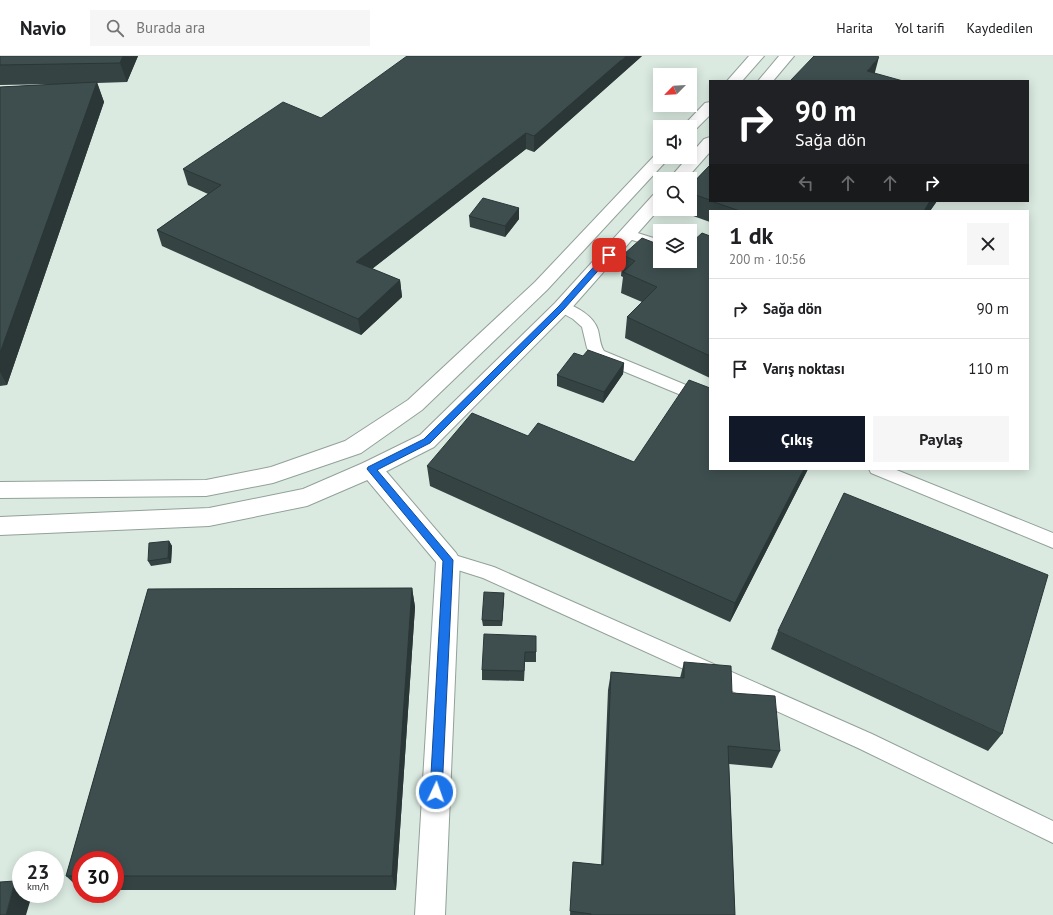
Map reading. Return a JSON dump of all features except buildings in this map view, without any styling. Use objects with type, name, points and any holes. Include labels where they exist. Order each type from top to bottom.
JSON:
[{"type":"street","points":[[735,80],[757,56]]},
{"type":"street","points":[[766,80],[787,56]]},
{"type":"street","points":[[697,120],[709,107]]},
{"type":"street","points":[[683,172],[709,143]]},
{"type":"street","points":[[0,490],[206,488],[273,474],[353,448],[421,400],[541,286],[655,164]]},
{"type":"street","points":[[0,526],[209,516],[307,497],[371,469],[427,441],[562,308],[653,206]]},
{"type":"street","points":[[371,469],[448,560],[430,915]]},
{"type":"lane","points":[[628,234],[653,243]]},
{"type":"lane","points":[[562,308],[584,320],[590,327],[593,347],[599,355],[709,400]]},
{"type":"lane","points":[[880,470],[1053,541]]},
{"type":"lane","points":[[448,560],[488,572],[865,741],[1053,832]]},
{"type":"route","points":[[436,792],[448,560],[371,469],[427,441],[562,308],[609,255]]}]
